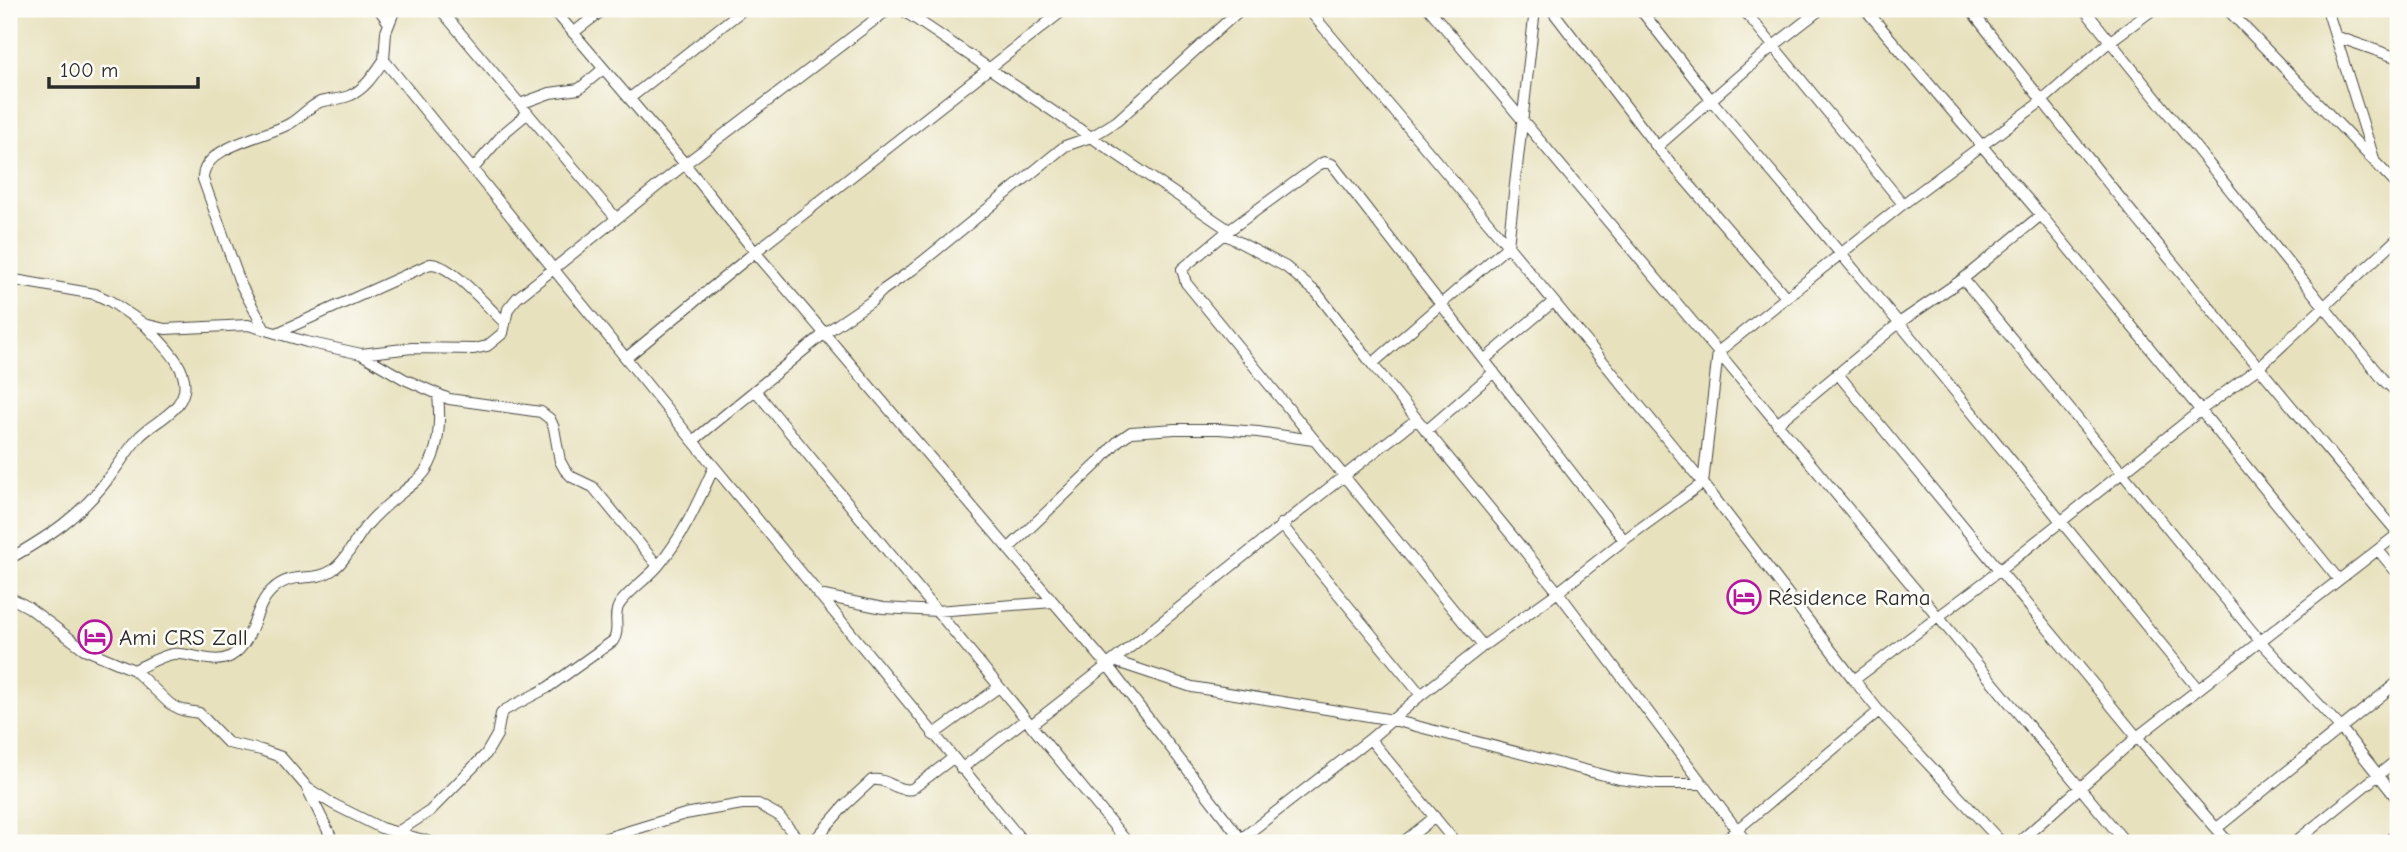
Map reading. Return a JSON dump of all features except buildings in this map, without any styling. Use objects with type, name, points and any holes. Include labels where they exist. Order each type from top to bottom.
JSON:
[{"type":"street","points":[[379,9],[388,22]]},
{"type":"street","points":[[265,330],[238,278],[202,172],[209,162],[225,150],[285,126],[316,104],[350,96],[363,88],[384,60],[388,22],[395,9]]},
{"type":"street","points":[[440,9],[615,218]]},
{"type":"street","points":[[553,9],[685,164],[755,253],[1053,602],[1111,663],[1240,842],[1483,646],[1703,483],[1718,352],[1903,204],[2042,101],[2109,42],[2154,9]]},
{"type":"street","points":[[573,33],[604,9]]},
{"type":"street","points":[[630,99],[744,9]]},
{"type":"street","points":[[360,354],[412,348],[482,348],[500,337],[508,309],[517,298],[615,218],[889,9]]},
{"type":"street","points":[[901,9],[1226,232],[1286,267],[1317,293],[1372,365],[1558,593],[1747,843]]},
{"type":"street","points":[[626,358],[1065,9]]},
{"type":"street","points":[[693,441],[825,333],[912,270],[1065,146],[1091,137],[1117,121],[1241,9]]},
{"type":"street","points":[[1308,9],[1703,483],[1879,711],[2001,843]]},
{"type":"street","points":[[1429,9],[2126,843]]},
{"type":"street","points":[[1372,365],[1508,246],[1535,9]]},
{"type":"street","points":[[1551,9],[1657,147],[1787,298]]},
{"type":"street","points":[[1640,9],[1712,101],[1899,323],[2198,689]]},
{"type":"street","points":[[1743,9],[1903,204]]},
{"type":"street","points":[[1657,147],[1772,47],[1821,9]]},
{"type":"street","points":[[1866,9],[2041,215],[2339,580]]},
{"type":"street","points":[[1970,9],[2258,368],[2398,534],[2137,737],[2018,843]]},
{"type":"street","points":[[2084,9],[2384,381],[2398,393]]},
{"type":"street","points":[[2227,9],[2398,186]]},
{"type":"street","points":[[2327,9],[2375,162]]},
{"type":"street","points":[[2336,36],[2398,58]]},
{"type":"street","points":[[384,60],[933,735],[1024,843]]},
{"type":"street","points":[[520,104],[550,93],[579,89],[603,69]]},
{"type":"street","points":[[472,169],[504,133],[528,113]]},
{"type":"street","points":[[1483,646],[1182,277],[1182,269],[1226,232],[1317,166],[1324,162],[1332,164],[1623,540]]},
{"type":"street","points":[[1777,424],[1899,323],[1963,279],[2041,215]]},
{"type":"street","points":[[1854,680],[2258,368],[2398,240]]},
{"type":"street","points":[[276,333],[430,264],[438,264],[460,280],[504,322]]},
{"type":"street","points":[[9,279],[94,294],[110,301],[144,324],[177,362],[184,378],[184,390],[175,410],[139,436],[88,502],[52,534],[9,559]]},
{"type":"street","points":[[1963,279],[2260,641],[2341,728],[2398,800]]},
{"type":"street","points":[[1485,360],[1553,302]]},
{"type":"street","points":[[144,324],[165,330],[248,325],[360,354],[438,395],[483,406],[541,412],[550,419],[554,428],[565,470],[572,477],[593,487],[658,566]]},
{"type":"street","points":[[1426,431],[1494,372]]},
{"type":"street","points":[[1837,373],[2137,737],[2229,843]]},
{"type":"street","points":[[755,390],[1128,843]]},
{"type":"street","points":[[134,670],[175,654],[212,659],[230,656],[243,643],[258,617],[261,604],[275,587],[285,580],[325,574],[334,570],[370,521],[425,472],[439,437],[438,395]]},
{"type":"street","points":[[961,769],[1111,663],[1281,524],[1416,419]]},
{"type":"street","points":[[1008,549],[1104,458],[1118,441],[1131,432],[1219,429],[1313,440]]},
{"type":"street","points":[[396,833],[430,811],[486,754],[497,735],[500,714],[547,688],[613,642],[617,636],[616,615],[619,605],[658,566],[691,516],[714,467]]},
{"type":"street","points":[[1281,524],[1421,695]]},
{"type":"street","points":[[2378,550],[2398,574]]},
{"type":"street","points":[[819,595],[883,608],[937,611],[1053,602]]},
{"type":"street","points":[[9,597],[28,607],[84,649],[134,670],[170,704],[199,713],[228,743],[281,757],[306,786],[334,843]]},
{"type":"street","points":[[1111,663],[1192,687],[1392,720],[1619,779],[1658,784],[1703,785]]},
{"type":"street","points":[[2217,828],[2398,682]]},
{"type":"street","points":[[933,735],[999,687]]},
{"type":"street","points":[[1721,843],[1879,711]]},
{"type":"street","points":[[1370,739],[1456,843]]},
{"type":"street","points":[[811,843],[872,780],[884,780],[905,790],[912,789],[953,758]]},
{"type":"street","points":[[2294,843],[2398,759]]},
{"type":"street","points":[[306,786],[364,820],[396,833],[435,843]]},
{"type":"street","points":[[590,843],[685,814],[742,804],[758,804],[778,815],[801,843]]},
{"type":"street","points":[[1402,843],[1434,817]]},
{"type":"street","points":[[2385,843],[2398,833]]},
{"type":"place","name":"Résidence Rama","points":[[1744,597]]},
{"type":"place","name":"Ami CRS Zall","points":[[95,637]]}]
